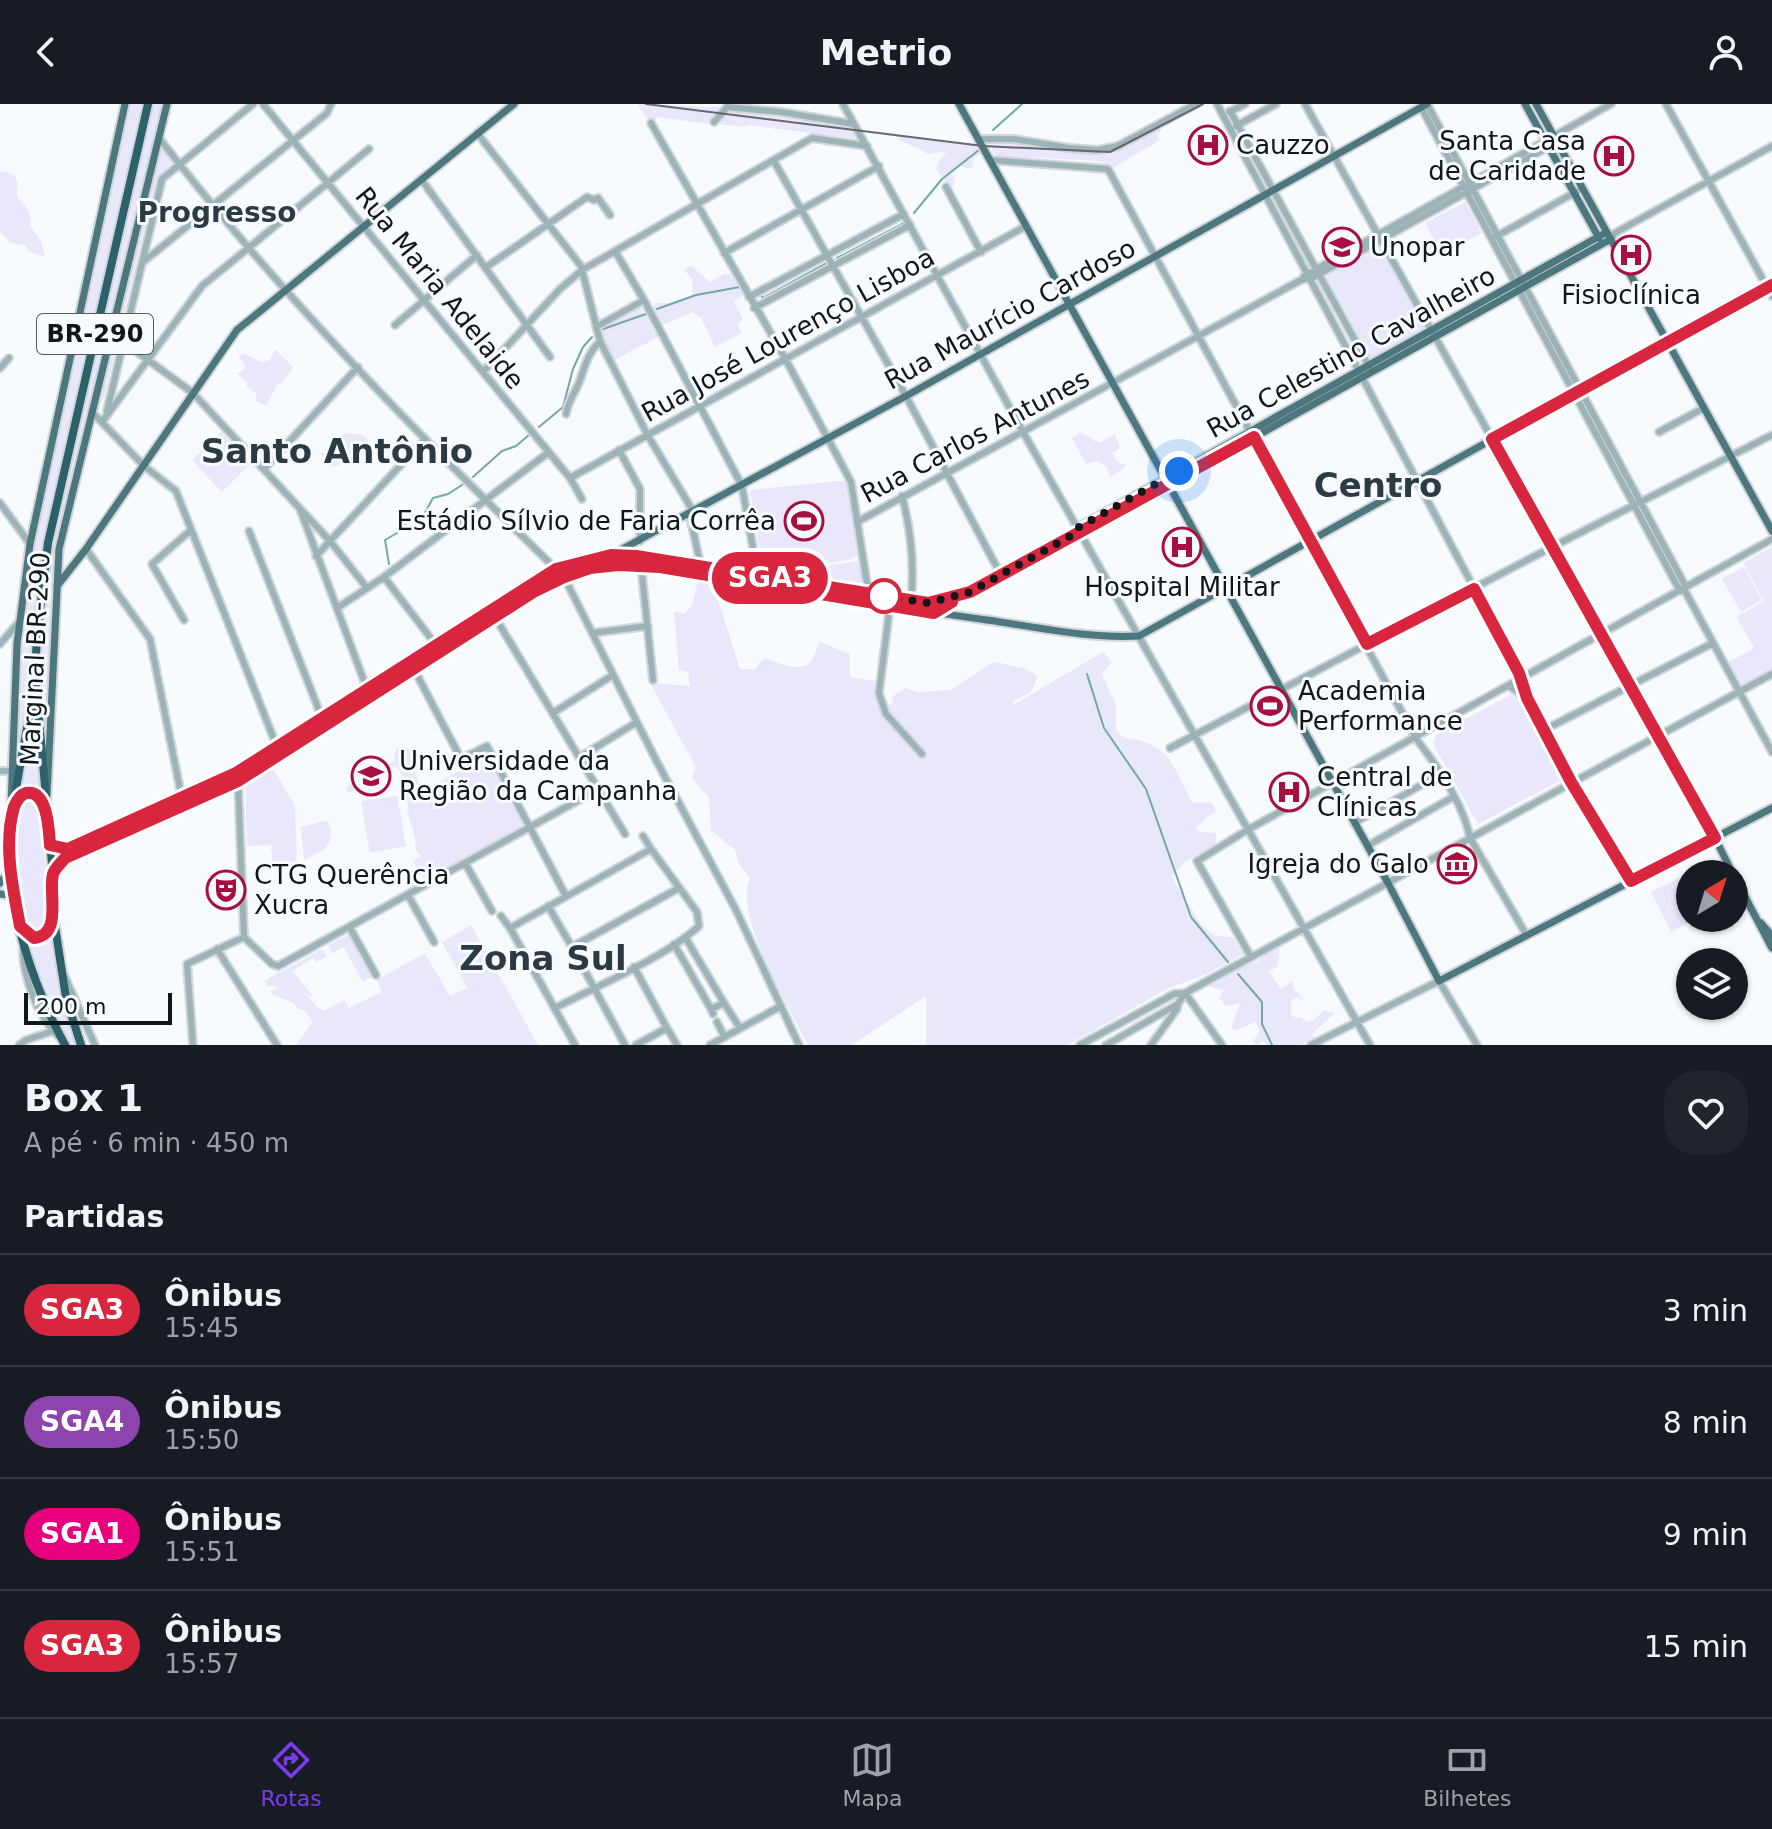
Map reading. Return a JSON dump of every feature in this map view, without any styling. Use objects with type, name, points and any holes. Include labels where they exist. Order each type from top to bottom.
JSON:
[{"type":"highway","name":"BR-290","points":[[63,1042],[24,946],[10,870],[12,823],[35,675],[48,543],[148,104]]},
{"type":"highway","name":"BR-290","points":[[35,675],[53,875],[53,913],[66,998],[81,1045]]},
{"type":"highway","points":[[14,805],[22,795],[31,794],[39,798],[48,813]]},
{"type":"highway","points":[[20,926],[34,938],[41,938],[53,913]]},
{"type":"main road","points":[[12,823],[11,771],[17,644],[30,544],[125,104]]},
{"type":"main road","name":"Marginal BR-290","points":[[47,797],[58,556],[167,104]]},
{"type":"main road","points":[[55,588],[144,466],[237,330],[514,104]]},
{"type":"main road","points":[[959,104],[1439,981],[1772,808]]},
{"type":"main road","points":[[1525,104],[1601,240]]},
{"type":"main road","points":[[1536,104],[1557,137],[1772,531]]},
{"type":"main road","name":"Rua Maurício Cardoso","points":[[611,555],[906,396],[1424,106]]},
{"type":"main road","name":"Rua Celestino Cavalheiro","points":[[934,613],[1611,235]]},
{"type":"main road","points":[[53,875],[70,852],[279,752],[495,617],[564,577],[590,568],[641,561],[701,567],[934,613],[1076,632],[1139,636],[1667,342]]},
{"type":"main road","points":[[640,541],[641,561]]},
{"type":"main road","points":[[58,556],[69,561],[84,551]]},
{"type":"main road","points":[[50,845],[70,852],[238,781],[322,718],[556,569],[611,555],[869,598]]},
{"type":"main road","points":[[590,568],[611,555]]},
{"type":"main road","name":"Rua Celestino Cavalheiro","points":[[869,598],[928,603],[970,592]]},
{"type":"main road","points":[[1715,838],[1726,860]]},
{"type":"main road","points":[[0,883],[10,870]]},
{"type":"main road","points":[[0,894],[8,895],[15,901]]},
{"type":"main road","points":[[1748,898],[1766,928],[1772,948]]},
{"type":"street","points":[[106,414],[162,179],[253,104]]},
{"type":"street","name":"Rua Maria Adelaide","points":[[263,104],[570,478],[582,499]]},
{"type":"street","points":[[143,262],[327,113],[331,104]]},
{"type":"street","points":[[855,104],[844,107],[1023,432],[1370,1045]]},
{"type":"street","points":[[979,139],[1014,139],[1098,150],[1118,146],[1196,104]]},
{"type":"street","points":[[1223,116],[1245,104]]},
{"type":"street","points":[[1230,129],[1276,104]]},
{"type":"street","points":[[1305,104],[1715,838]]},
{"type":"street","name":"Rua Carlos Antunes","points":[[857,522],[1198,339],[1611,104]]},
{"type":"street","points":[[1666,104],[1770,286],[1772,296]]},
{"type":"street","points":[[1218,106],[1230,111],[1370,368]]},
{"type":"street","points":[[1218,106],[1305,277],[1360,374],[1521,679],[1527,698],[1571,782],[1631,881]]},
{"type":"street","points":[[1424,106],[1772,752]]},
{"type":"street","points":[[714,122],[727,107],[739,107],[855,124]]},
{"type":"street","points":[[651,123],[829,437],[851,482],[869,598]]},
{"type":"street","points":[[477,133],[551,225],[582,270],[600,341],[691,512],[701,567]]},
{"type":"street","points":[[159,138],[284,291],[425,439],[556,569]]},
{"type":"street","points":[[483,372],[560,289],[582,270],[812,138],[867,146]]},
{"type":"street","points":[[1611,235],[1772,146]]},
{"type":"street","points":[[102,422],[202,286],[369,149]]},
{"type":"street","points":[[990,160],[1108,169],[1415,737],[1441,774],[1466,820],[1470,838],[1527,936]]},
{"type":"street","points":[[774,161],[906,396],[1001,575]]},
{"type":"street","points":[[724,253],[879,166]]},
{"type":"street","points":[[421,179],[550,357]]},
{"type":"street","points":[[946,187],[981,252]]},
{"type":"street","points":[[1495,237],[1583,188]]},
{"type":"street","points":[[485,268],[551,225],[587,197],[598,198],[610,215]]},
{"type":"street","points":[[749,297],[904,214]]},
{"type":"street","points":[[754,308],[910,225]]},
{"type":"street","name":"Rua José Lourenço Lisboa","points":[[570,478],[1026,226]]},
{"type":"street","points":[[615,251],[742,486],[758,576]]},
{"type":"street","points":[[395,325],[477,255]]},
{"type":"street","points":[[1667,342],[1770,286]]},
{"type":"street","points":[[596,327],[644,300]]},
{"type":"street","points":[[122,341],[193,393],[330,541],[367,588]]},
{"type":"street","points":[[566,414],[590,352],[600,341]]},
{"type":"street","points":[[0,368],[9,358]]},
{"type":"street","points":[[264,469],[358,367]]},
{"type":"street","points":[[1659,432],[1704,408]]},
{"type":"street","points":[[92,412],[144,466],[176,491],[279,752]]},
{"type":"street","points":[[1170,748],[1772,435]]},
{"type":"street","points":[[316,556],[425,439]]},
{"type":"street","points":[[619,450],[640,489],[640,541]]},
{"type":"street","points":[[337,608],[384,577],[549,452]]},
{"type":"street","points":[[902,496],[914,572],[911,600]]},
{"type":"street","points":[[0,503],[30,544]]},
{"type":"street","points":[[298,506],[367,689]]},
{"type":"street","points":[[184,620],[152,564],[191,530]]},
{"type":"street","points":[[249,531],[322,718]]},
{"type":"street","points":[[1251,957],[1197,861],[1249,829],[1772,539]]},
{"type":"street","points":[[84,551],[150,639],[182,799]]},
{"type":"street","points":[[641,561],[653,680]]},
{"type":"street","points":[[384,577],[436,645]]},
{"type":"street","points":[[564,577],[736,910],[799,1045]]},
{"type":"street","points":[[890,605],[879,693],[886,714],[922,754]]},
{"type":"street","points":[[495,617],[625,834]]},
{"type":"street","points":[[1,642],[20,622]]},
{"type":"street","points":[[592,633],[648,626]]},
{"type":"street","points":[[1,642],[9,639],[17,644]]},
{"type":"street","points":[[1544,730],[1713,643]]},
{"type":"street","points":[[414,669],[461,759],[487,746],[566,896]]},
{"type":"street","points":[[1080,1045],[1174,994],[1185,993],[1772,674]]},
{"type":"street","points":[[553,713],[613,675]]},
{"type":"street","points":[[1509,686],[1527,698]]},
{"type":"street","points":[[580,757],[637,722]]},
{"type":"street","points":[[1424,749],[1429,730]]},
{"type":"street","points":[[0,771],[11,771]]},
{"type":"street","points":[[1354,823],[1441,774]]},
{"type":"street","points":[[238,781],[244,937],[278,966],[599,789]]},
{"type":"street","points":[[1367,846],[1453,797]]},
{"type":"street","points":[[1466,820],[1479,831]]},
{"type":"street","points":[[0,825],[12,823]]},
{"type":"street","points":[[555,1008],[634,967],[699,926],[700,919],[643,836]]},
{"type":"street","points":[[510,928],[651,849]]},
{"type":"street","points":[[465,863],[492,911]]},
{"type":"street","points":[[572,947],[679,888]]},
{"type":"street","points":[[408,895],[434,942]]},
{"type":"street","points":[[548,906],[625,1045]]},
{"type":"street","points":[[501,916],[575,1045]]},
{"type":"street","points":[[350,928],[376,975]]},
{"type":"street","points":[[193,1045],[187,964],[244,937]]},
{"type":"street","points":[[685,937],[740,1028]]},
{"type":"street","points":[[674,944],[712,1012],[724,1003]]},
{"type":"street","points":[[24,946],[23,956],[30,985],[53,1031],[63,1042]]},
{"type":"street","points":[[217,949],[277,1045]]},
{"type":"street","points":[[634,967],[677,1045]]},
{"type":"street","points":[[63,974],[95,1045]]},
{"type":"street","points":[[1311,1045],[1439,981],[1477,1045]]},
{"type":"street","points":[[1151,1045],[1185,993]]},
{"type":"street","points":[[1185,993],[1222,1045]]},
{"type":"street","points":[[1106,1045],[1115,1043],[1178,1004]]},
{"type":"street","points":[[710,1045],[781,1006]]},
{"type":"street","points":[[717,1022],[725,1036]]},
{"type":"street","points":[[636,1045],[667,1028]]},
{"type":"street","points":[[1107,1030],[1115,1043]]},
{"type":"street","points":[[19,1045],[53,1031]]},
{"type":"shaded area","points":[[129,104],[142,104],[37,575],[25,723],[14,791],[21,626],[31,551]]},
{"type":"shaded area","points":[[152,104],[163,104],[60,533],[51,594],[45,765],[39,693],[50,560]]},
{"type":"shaded area","points":[[637,104],[719,107],[710,124],[657,117],[658,133]]},
{"type":"shaded area","points":[[726,111],[850,126],[859,139],[717,124]]},
{"type":"shaded area","points":[[1160,124],[1160,140],[1113,168],[1100,161],[999,156],[995,155],[989,144],[1012,142],[1100,151]]},
{"type":"shaded area","points":[[894,135],[977,145],[982,153],[974,158],[972,168],[961,165],[951,174],[955,178],[951,190],[936,169],[947,151],[927,154]]},
{"type":"shaded area","points":[[159,147],[173,163],[161,173],[153,194],[105,394],[97,412],[95,410]]},
{"type":"shaded area","points":[[0,172],[14,175],[17,181],[17,197],[28,210],[30,226],[41,241],[45,257],[28,251],[26,246],[11,243],[0,231]]},
{"type":"shaded area","points":[[1465,202],[1482,233],[1442,255],[1425,223]]},
{"type":"shaded area","points":[[1381,241],[1430,329],[1370,362],[1323,274]]},
{"type":"shaded area","points":[[691,265],[710,282],[724,274],[732,274],[744,295],[734,301],[743,319],[737,324],[741,333],[715,347],[701,318],[693,312],[658,327],[650,309],[657,303],[670,303],[692,296],[693,280],[684,270]]},
{"type":"shaded area","points":[[636,307],[641,308],[658,337],[613,361],[597,329]]},
{"type":"shaded area","points":[[275,349],[293,367],[282,383],[278,383],[266,406],[256,401],[256,394],[247,388],[247,383],[237,373],[244,370],[245,365],[238,357],[243,353],[261,362],[270,360]]},
{"type":"shaded area","points":[[221,432],[251,463],[222,492],[192,460]]},
{"type":"shaded area","points":[[1081,432],[1099,443],[1115,434],[1120,448],[1112,453],[1117,462],[1127,465],[1110,478],[1107,467],[1097,461],[1086,464],[1072,438]]},
{"type":"shaded area","points":[[348,433],[362,435],[381,452],[376,456],[370,447],[359,442],[347,457],[342,456],[339,465],[331,467],[320,453],[331,453],[331,439]]},
{"type":"shaded area","name":"Estádio Sílvio de Faria Corrêa","points":[[848,480],[857,555],[849,560],[766,571],[750,490]]},
{"type":"shaded area","points":[[1772,547],[1772,669],[1742,686],[1729,662],[1754,648],[1736,617],[1764,601],[1743,563]]},
{"type":"shaded area","points":[[859,561],[863,590],[766,574]]},
{"type":"shaded area","points":[[1744,567],[1762,600],[1741,612],[1722,579]]},
{"type":"shaded area","points":[[698,581],[713,584],[740,669],[755,669],[765,658],[801,667],[811,661],[820,642],[850,654],[850,677],[874,681],[881,706],[892,704],[894,695],[905,688],[918,692],[951,690],[993,662],[1024,668],[1038,676],[1031,692],[1013,701],[1013,705],[1103,652],[1112,662],[1102,674],[1116,706],[1116,731],[1124,738],[1140,740],[1161,751],[1193,803],[1211,802],[1216,811],[1196,827],[1198,831],[1216,833],[1216,844],[1185,862],[1171,876],[1202,926],[1215,936],[1232,937],[1244,954],[1209,973],[1167,989],[1068,1045],[926,1045],[926,996],[852,1045],[808,1045],[756,938],[749,915],[747,895],[750,879],[739,864],[735,850],[711,830],[709,798],[692,778],[696,767],[650,683],[690,686],[688,672],[679,670],[674,611],[684,614],[692,605]]},
{"type":"shaded area","points":[[1518,691],[1565,778],[1478,824],[1433,744],[1436,735]]},
{"type":"shaded area","points":[[34,709],[43,797],[33,790],[21,794]]},
{"type":"shaded area","points":[[408,748],[421,792],[487,755],[525,824],[424,880],[413,861],[421,856],[415,849],[403,776],[395,766],[348,793],[346,790],[350,784],[394,761],[396,749]]},
{"type":"shaded area","points":[[271,766],[295,805],[297,869],[273,870],[271,845],[247,846],[245,782]]},
{"type":"shaded area","points":[[31,796],[39,805],[48,893],[46,928],[36,936],[21,909],[14,868],[15,826],[19,809],[25,797]]},
{"type":"shaded area","points":[[397,796],[406,846],[370,853],[361,801]]},
{"type":"shaded area","points":[[328,822],[331,830],[330,842],[304,860],[301,827]]},
{"type":"shaded area","points":[[1676,879],[1676,929],[1671,932],[1651,892]]},
{"type":"shaded area","points":[[53,921],[78,1045],[67,1045],[46,999],[25,938],[35,942],[43,940]]},
{"type":"shaded area","points":[[471,925],[538,1045],[296,1045],[313,1022],[304,1010],[273,995],[271,992],[279,987],[267,986],[264,981],[322,949],[327,956],[316,962],[313,958],[293,971],[311,997],[303,991],[317,1007],[324,1011],[344,1000],[349,1008],[382,992],[377,980],[425,953],[450,996],[467,988],[442,942]]},
{"type":"shaded area","points":[[350,934],[374,976],[363,982],[344,947],[332,953],[328,945]]},
{"type":"shaded area","points":[[1280,949],[1278,966],[1269,972],[1281,989],[1292,981],[1294,989],[1303,998],[1303,1001],[1297,997],[1291,1001],[1291,1015],[1307,1022],[1314,1020],[1324,1010],[1335,1013],[1312,1034],[1314,1038],[1301,1045],[1267,1045],[1263,1041],[1257,1045],[1253,1042],[1260,1030],[1255,1022],[1235,1031],[1231,1028],[1240,1003],[1226,1006],[1219,998],[1224,990],[1205,986],[1245,963],[1257,962],[1265,952]]},
{"type":"waterway","points":[[993,130],[1022,104]]},
{"type":"waterway","points":[[914,213],[942,179],[979,150]]},
{"type":"waterway","points":[[837,258],[904,223]]},
{"type":"waterway","points":[[760,294],[763,298],[827,263]]},
{"type":"waterway","points":[[657,309],[696,295],[740,287]]},
{"type":"waterway","points":[[603,329],[646,314]]},
{"type":"waterway","points":[[539,427],[563,407],[573,369],[583,347],[592,337]]},
{"type":"waterway","points":[[473,477],[502,451],[516,446],[529,435]]},
{"type":"waterway","points":[[389,564],[385,540],[397,533],[414,515],[422,518],[433,498],[448,494],[465,483]]},
{"type":"waterway","points":[[1087,674],[1104,728],[1146,789],[1191,917],[1228,962]]},
{"type":"waterway","points":[[1238,974],[1262,1002],[1262,1024],[1272,1045]]},
{"type":"railway","points":[[646,104],[983,146],[1110,152],[1203,104]]},
{"type":"bus line","name":"SGA3","points":[[952,602],[934,613],[641,565],[590,568],[564,577],[535,591],[238,781],[65,858],[53,875],[53,913],[46,933],[41,938],[34,938],[20,926],[10,870],[10,846],[14,805],[22,795],[35,795],[48,813],[50,845],[68,849],[220,782],[258,761],[556,569],[611,555],[636,556],[928,603],[941,601],[970,592],[1254,437],[1367,644],[1474,589],[1519,673],[1527,698],[1571,782],[1631,881],[1715,838],[1492,439],[1772,285]]},
{"type":"place","name":"Cauzzo","points":[[1208,145]]},
{"type":"place","name":"Santa Casa de Caridade","points":[[1614,156]]},
{"type":"place","name":"Unopar","points":[[1342,247]]},
{"type":"place","name":"Fisioclínica","points":[[1631,255]]},
{"type":"place","name":"Estádio Sílvio de Faria Corrêa","points":[[804,521]]},
{"type":"place","name":"Hospital Militar","points":[[1182,547]]},
{"type":"place","name":"Academia Performance","points":[[1270,706]]},
{"type":"place","name":"Universidade da Região da Campanha","points":[[371,776]]},
{"type":"place","name":"Central de Clínicas","points":[[1289,792]]},
{"type":"place","name":"Igreja do Galo","points":[[1457,864]]},
{"type":"place","name":"CTG Querência Xucra","points":[[226,890]]},
{"type":"district","name":"Progresso","points":[[217,212]]},
{"type":"district","name":"Santo Antônio","points":[[337,451]]},
{"type":"district","name":"Centro","points":[[1378,485]]},
{"type":"district","name":"Zona Sul","points":[[543,958]]},
{"type":"route","points":[[884,596],[928,603],[970,592],[1179,471]]}]
